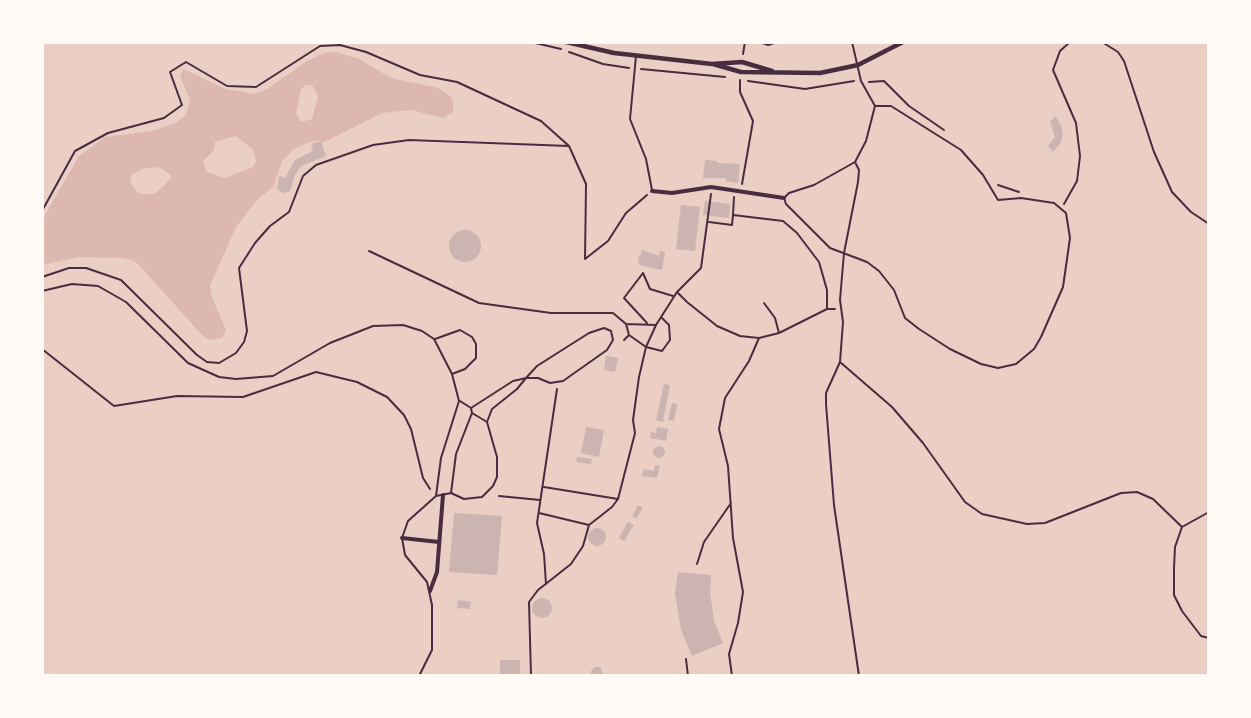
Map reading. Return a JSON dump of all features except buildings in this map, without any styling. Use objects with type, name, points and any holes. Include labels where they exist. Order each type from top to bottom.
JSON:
[{"type":"street","points":[[566,42],[588,49],[712,64],[741,72],[820,73],[858,65],[903,42]]},
{"type":"street","points":[[712,64],[742,62],[772,71]]},
{"type":"street","points":[[652,191],[672,194],[711,187],[784,198]]},
{"type":"street","points":[[430,591],[437,572],[443,495]]},
{"type":"street","points":[[402,538],[439,542]]},
{"type":"lane","points":[[588,42],[588,49]]},
{"type":"lane","points":[[823,42],[852,42],[861,81],[875,106],[866,141],[855,162],[784,198],[786,204],[830,248],[867,262],[887,278],[905,318],[919,329],[959,354],[991,367],[1007,367],[1024,358],[1041,337],[1053,313],[1069,262],[1069,223],[1061,207],[1054,203],[1021,198],[998,200],[983,175],[961,150],[891,106],[875,106]]},
{"type":"lane","points":[[636,56],[630,119],[646,159],[652,191]]},
{"type":"lane","points":[[855,162],[859,170],[844,253],[840,362],[826,393],[829,453],[839,543],[859,676]]},
{"type":"lane","points":[[42,291],[72,284],[98,286],[126,303],[188,363],[219,377],[236,380],[273,376],[330,344],[373,326],[404,325],[434,339],[452,374],[459,401],[441,458],[436,496]]},
{"type":"lane","points":[[451,493],[456,454],[472,410],[513,381],[526,378],[558,382],[607,350],[614,340],[610,331],[598,329],[578,338],[537,366],[526,378],[492,409],[487,422]]},
{"type":"lane","points":[[434,339],[460,330],[472,336],[477,344],[476,358],[465,369],[452,374]]},
{"type":"lane","points":[[840,362],[892,407],[923,443],[965,502],[982,514],[1007,521],[1045,523],[1121,493],[1137,492],[1153,499],[1182,527]]},
{"type":"lane","points":[[419,676],[432,650],[430,591],[427,582],[405,555],[402,538],[408,521],[436,496],[451,493],[474,500],[482,497],[493,486],[497,477],[497,457],[487,422],[459,401]]},
{"type":"lane","points":[[1209,512],[1182,527],[1175,547],[1174,595],[1182,611],[1201,636],[1209,638]]},
{"type":"path","points":[[531,42],[567,50],[574,56],[603,64],[714,74],[805,89],[842,84],[849,80]]},
{"type":"path","points":[[740,42],[745,44],[744,50]]},
{"type":"path","points":[[759,42],[768,45],[778,42]]},
{"type":"path","points":[[1061,207],[1077,182],[1080,156],[1076,123],[1053,70],[1060,51],[1070,42]]},
{"type":"path","points":[[1102,42],[1118,52],[1124,61],[1154,152],[1172,192],[1191,212],[1209,224]]},
{"type":"path","points":[[42,211],[75,151],[108,133],[164,118],[182,105],[170,72],[186,62],[227,86],[256,87],[320,46],[340,45],[366,52],[391,65],[420,75],[457,82],[541,121],[569,146],[586,184],[585,259],[608,241],[626,213],[652,191]]},
{"type":"path","points":[[740,78],[740,92],[753,121],[745,154],[742,190]]},
{"type":"path","points":[[42,277],[69,268],[86,268],[121,280],[196,355],[207,362],[219,363],[236,353],[244,342],[247,331],[239,268],[255,243],[270,226],[289,212],[303,176],[316,165],[373,145],[409,140],[569,146]]},
{"type":"path","points":[[531,676],[531,623],[527,612],[529,602],[546,584],[572,564],[583,546],[589,525],[612,507],[618,499],[635,433],[633,420],[646,347],[673,296],[701,268],[709,222],[711,187]]},
{"type":"path","points":[[709,222],[732,225],[735,190]]},
{"type":"path","points":[[733,215],[783,221],[797,233],[813,251],[823,272],[827,309]]},
{"type":"path","points":[[369,251],[479,303],[551,313],[613,313],[626,324],[629,335],[646,347],[662,351],[670,340],[669,325],[661,317]]},
{"type":"path","points":[[647,323],[624,298],[643,273],[650,289],[673,296]]},
{"type":"path","points":[[677,292],[717,326],[740,336],[759,338],[779,333],[827,309],[841,309]]},
{"type":"path","points":[[764,303],[775,318],[779,333]]},
{"type":"path","points":[[626,324],[656,325]]},
{"type":"path","points":[[624,340],[629,335]]},
{"type":"path","points":[[732,676],[729,654],[738,623],[743,592],[733,538],[728,466],[719,429],[725,398],[749,361],[759,338]]},
{"type":"path","points":[[42,349],[114,406],[177,396],[243,397],[316,372],[357,382],[387,397],[404,415],[411,429],[423,478],[436,496]]},
{"type":"path","points":[[546,584],[544,554],[537,524],[558,382]]},
{"type":"path","points":[[542,486],[618,499]]},
{"type":"path","points":[[499,496],[540,500]]},
{"type":"path","points":[[697,564],[704,542],[730,503]]},
{"type":"path","points":[[538,513],[589,525]]},
{"type":"path","points":[[686,658],[688,676]]},
{"type":"shaded area","points":[[42,42],[1209,42],[1209,676],[42,676]]},
{"type":"shaded area","points":[[336,52],[359,59],[391,78],[438,88],[450,96],[453,101],[453,112],[443,118],[411,110],[382,113],[322,143],[320,140],[294,149],[282,161],[273,187],[257,200],[236,227],[210,286],[212,297],[226,330],[222,338],[209,340],[202,335],[132,260],[78,257],[42,265],[42,220],[79,156],[105,137],[152,131],[176,123],[186,115],[190,99],[180,76],[183,69],[226,89],[254,94],[267,89],[307,61],[324,53]],"holes":[[[305,85],[312,85],[318,96],[312,119],[301,122],[296,114],[301,90]],[[235,136],[253,149],[256,161],[253,167],[225,178],[207,172],[203,161],[214,150],[215,142]],[[159,167],[172,176],[154,194],[141,194],[130,182],[132,175],[142,169]]]}]
